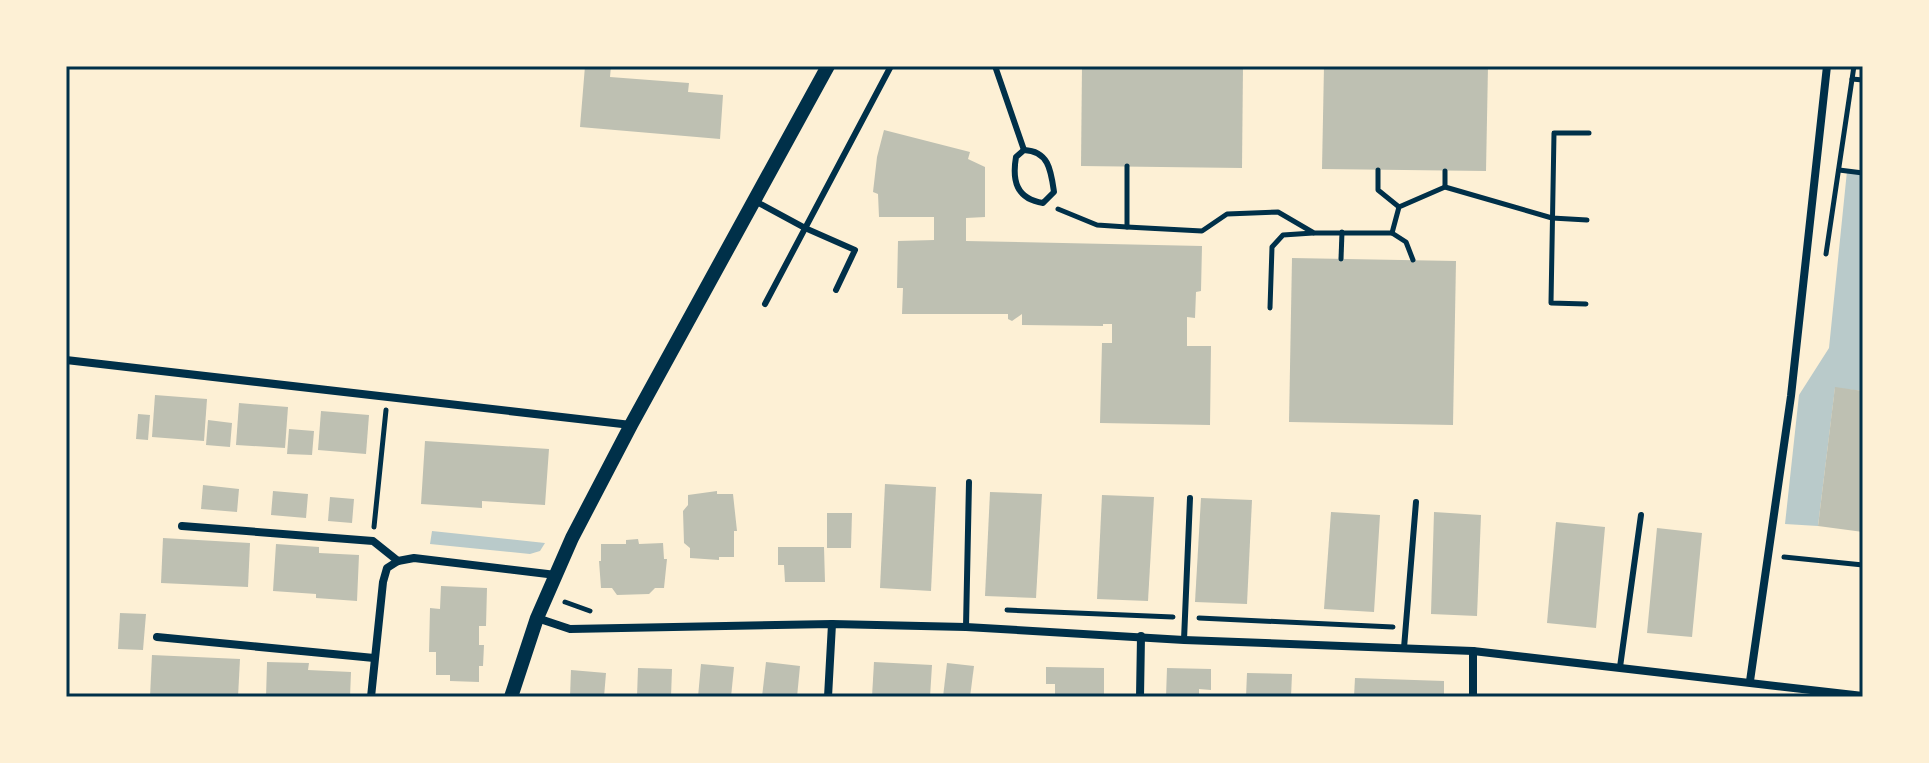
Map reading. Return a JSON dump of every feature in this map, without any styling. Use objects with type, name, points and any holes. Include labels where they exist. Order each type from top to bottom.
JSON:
[{"type":"street","points":[[511,697],[537,618],[631,425],[828,66]]},
{"type":"street","points":[[1750,681],[1791,396],[1827,66]]},
{"type":"street","points":[[66,360],[631,425]]},
{"type":"street","points":[[182,526],[373,541],[398,561]]},
{"type":"street","points":[[371,697],[387,568],[398,561],[414,558],[556,575]]},
{"type":"street","points":[[537,618],[570,629],[832,624],[966,627],[1184,640],[1473,651],[1863,696]]},
{"type":"street","points":[[828,697],[832,624]]},
{"type":"street","points":[[1140,697],[1141,636]]},
{"type":"street","points":[[157,637],[374,658]]},
{"type":"street","points":[[1473,651],[1473,697]]},
{"type":"lane","points":[[765,304],[891,66]]},
{"type":"lane","points":[[995,66],[1024,150]]},
{"type":"lane","points":[[1024,150],[1039,153],[1048,162],[1054,192],[1043,203],[1026,197],[1016,189],[1013,173],[1016,157],[1024,150]]},
{"type":"lane","points":[[755,201],[855,250],[836,290]]},
{"type":"lane","points":[[966,627],[969,482]]},
{"type":"lane","points":[[1184,640],[1190,498]]},
{"type":"lane","points":[[1404,648],[1416,502]]},
{"type":"lane","points":[[1620,667],[1641,515]]},
{"type":"path","points":[[1854,66],[1852,79],[1863,80]]},
{"type":"path","points":[[1586,304],[1551,303],[1552,218],[1554,133],[1589,133]]},
{"type":"path","points":[[1127,166],[1127,227]]},
{"type":"path","points":[[1378,170],[1378,190],[1399,207]]},
{"type":"path","points":[[1839,170],[1863,173]]},
{"type":"path","points":[[1445,171],[1445,187]]},
{"type":"path","points":[[1399,207],[1445,187],[1552,218],[1587,220]]},
{"type":"path","points":[[1043,203],[1097,225],[1202,231],[1227,214],[1278,212],[1314,233]]},
{"type":"path","points":[[1392,233],[1399,207]]},
{"type":"path","points":[[1341,259],[1342,232]]},
{"type":"path","points":[[1270,308],[1272,247],[1283,235],[1392,233],[1406,242],[1413,260]]},
{"type":"path","points":[[373,541],[387,397]]},
{"type":"path","points":[[1770,556],[1863,565]]},
{"type":"shaded area","points":[[1847,171],[1863,173],[1863,391],[1835,388],[1818,526],[1785,524],[1799,395],[1829,348]]},
{"type":"shaded area","points":[[432,531],[545,543],[540,551],[530,554],[430,544]]},
{"type":"building","points":[[585,66],[611,66],[610,77],[689,83],[688,92],[723,95],[720,139],[580,127]]},
{"type":"building","points":[[1082,66],[1243,66],[1242,168],[1081,166]]},
{"type":"building","points":[[1324,66],[1488,66],[1486,171],[1322,169]]},
{"type":"building","points":[[884,130],[970,152],[968,159],[985,167],[985,217],[966,218],[966,241],[1202,246],[1201,291],[1196,292],[1195,318],[1187,317],[1187,346],[1211,346],[1210,425],[1100,423],[1102,343],[1112,343],[1112,324],[1022,325],[1022,314],[1012,321],[1008,319],[1008,314],[902,314],[903,288],[897,288],[898,241],[934,240],[934,217],[879,217],[878,194],[873,192]]},
{"type":"building","points":[[1292,258],[1456,261],[1453,425],[1289,422]]},
{"type":"building","points":[[1835,387],[1863,391],[1863,532],[1818,526]]},
{"type":"building","points":[[155,395],[207,399],[204,441],[152,437]]},
{"type":"building","points":[[239,403],[288,407],[285,448],[236,445]]},
{"type":"building","points":[[321,411],[369,415],[366,454],[318,450]]},
{"type":"building","points":[[138,414],[150,415],[148,440],[136,439]]},
{"type":"building","points":[[208,420],[232,423],[230,447],[206,445]]},
{"type":"building","points":[[289,429],[314,431],[312,455],[287,454]]},
{"type":"building","points":[[425,441],[549,449],[545,505],[482,501],[482,508],[421,504]]},
{"type":"building","points":[[885,484],[936,487],[931,591],[880,588]]},
{"type":"building","points":[[203,485],[239,489],[237,512],[201,509]]},
{"type":"building","points":[[273,491],[308,494],[306,518],[271,515]]},
{"type":"building","points":[[717,491],[717,494],[733,494],[737,531],[734,531],[734,557],[719,557],[719,560],[690,558],[690,548],[684,543],[683,511],[688,505],[688,495]]},
{"type":"building","points":[[990,492],[1042,494],[1036,598],[985,596]]},
{"type":"building","points":[[1102,495],[1154,497],[1148,601],[1097,599]]},
{"type":"building","points":[[330,497],[354,499],[352,523],[328,521]]},
{"type":"building","points":[[1201,498],[1252,500],[1247,604],[1195,602]]},
{"type":"building","points":[[1331,512],[1380,515],[1374,612],[1324,609]]},
{"type":"building","points":[[1434,512],[1481,515],[1477,616],[1431,614]]},
{"type":"building","points":[[827,513],[852,513],[851,548],[827,548]]},
{"type":"building","points":[[1556,522],[1605,527],[1596,628],[1547,623]]},
{"type":"building","points":[[1657,528],[1702,533],[1692,637],[1647,633]]},
{"type":"building","points":[[163,538],[250,543],[248,587],[161,583]]},
{"type":"building","points":[[638,539],[639,544],[663,543],[664,559],[667,559],[664,588],[655,588],[649,594],[617,595],[612,588],[601,588],[601,544],[626,544],[626,540]]},
{"type":"building","points":[[276,544],[319,547],[319,553],[359,555],[357,601],[273,591]]},
{"type":"building","points":[[778,547],[824,547],[825,582],[785,582],[784,565],[778,565]]},
{"type":"building","points":[[441,586],[487,588],[486,626],[479,626],[479,645],[484,645],[479,682],[450,681],[450,675],[436,675],[436,652],[429,652],[430,608],[440,609]]},
{"type":"building","points":[[120,613],[146,614],[143,650],[118,649]]},
{"type":"building","points":[[152,655],[240,659],[238,697],[150,697]]},
{"type":"building","points":[[267,662],[309,663],[308,670],[351,672],[350,697],[266,697]]},
{"type":"building","points":[[766,662],[800,666],[797,697],[762,697]]},
{"type":"building","points":[[874,662],[932,665],[930,697],[872,697]]},
{"type":"building","points":[[947,663],[974,666],[970,697],[943,697]]},
{"type":"building","points":[[701,664],[734,667],[731,697],[698,697]]},
{"type":"building","points":[[1046,667],[1104,668],[1104,697],[1055,697],[1055,684],[1046,684]]},
{"type":"building","points":[[638,668],[672,669],[671,697],[637,697]]},
{"type":"building","points":[[1167,668],[1211,669],[1211,690],[1199,689],[1199,697],[1166,697]]},
{"type":"building","points":[[571,670],[606,673],[604,697],[570,697]]},
{"type":"building","points":[[1247,673],[1292,674],[1291,697],[1246,697]]},
{"type":"building","points":[[1355,678],[1444,681],[1444,697],[1354,697]]}]
